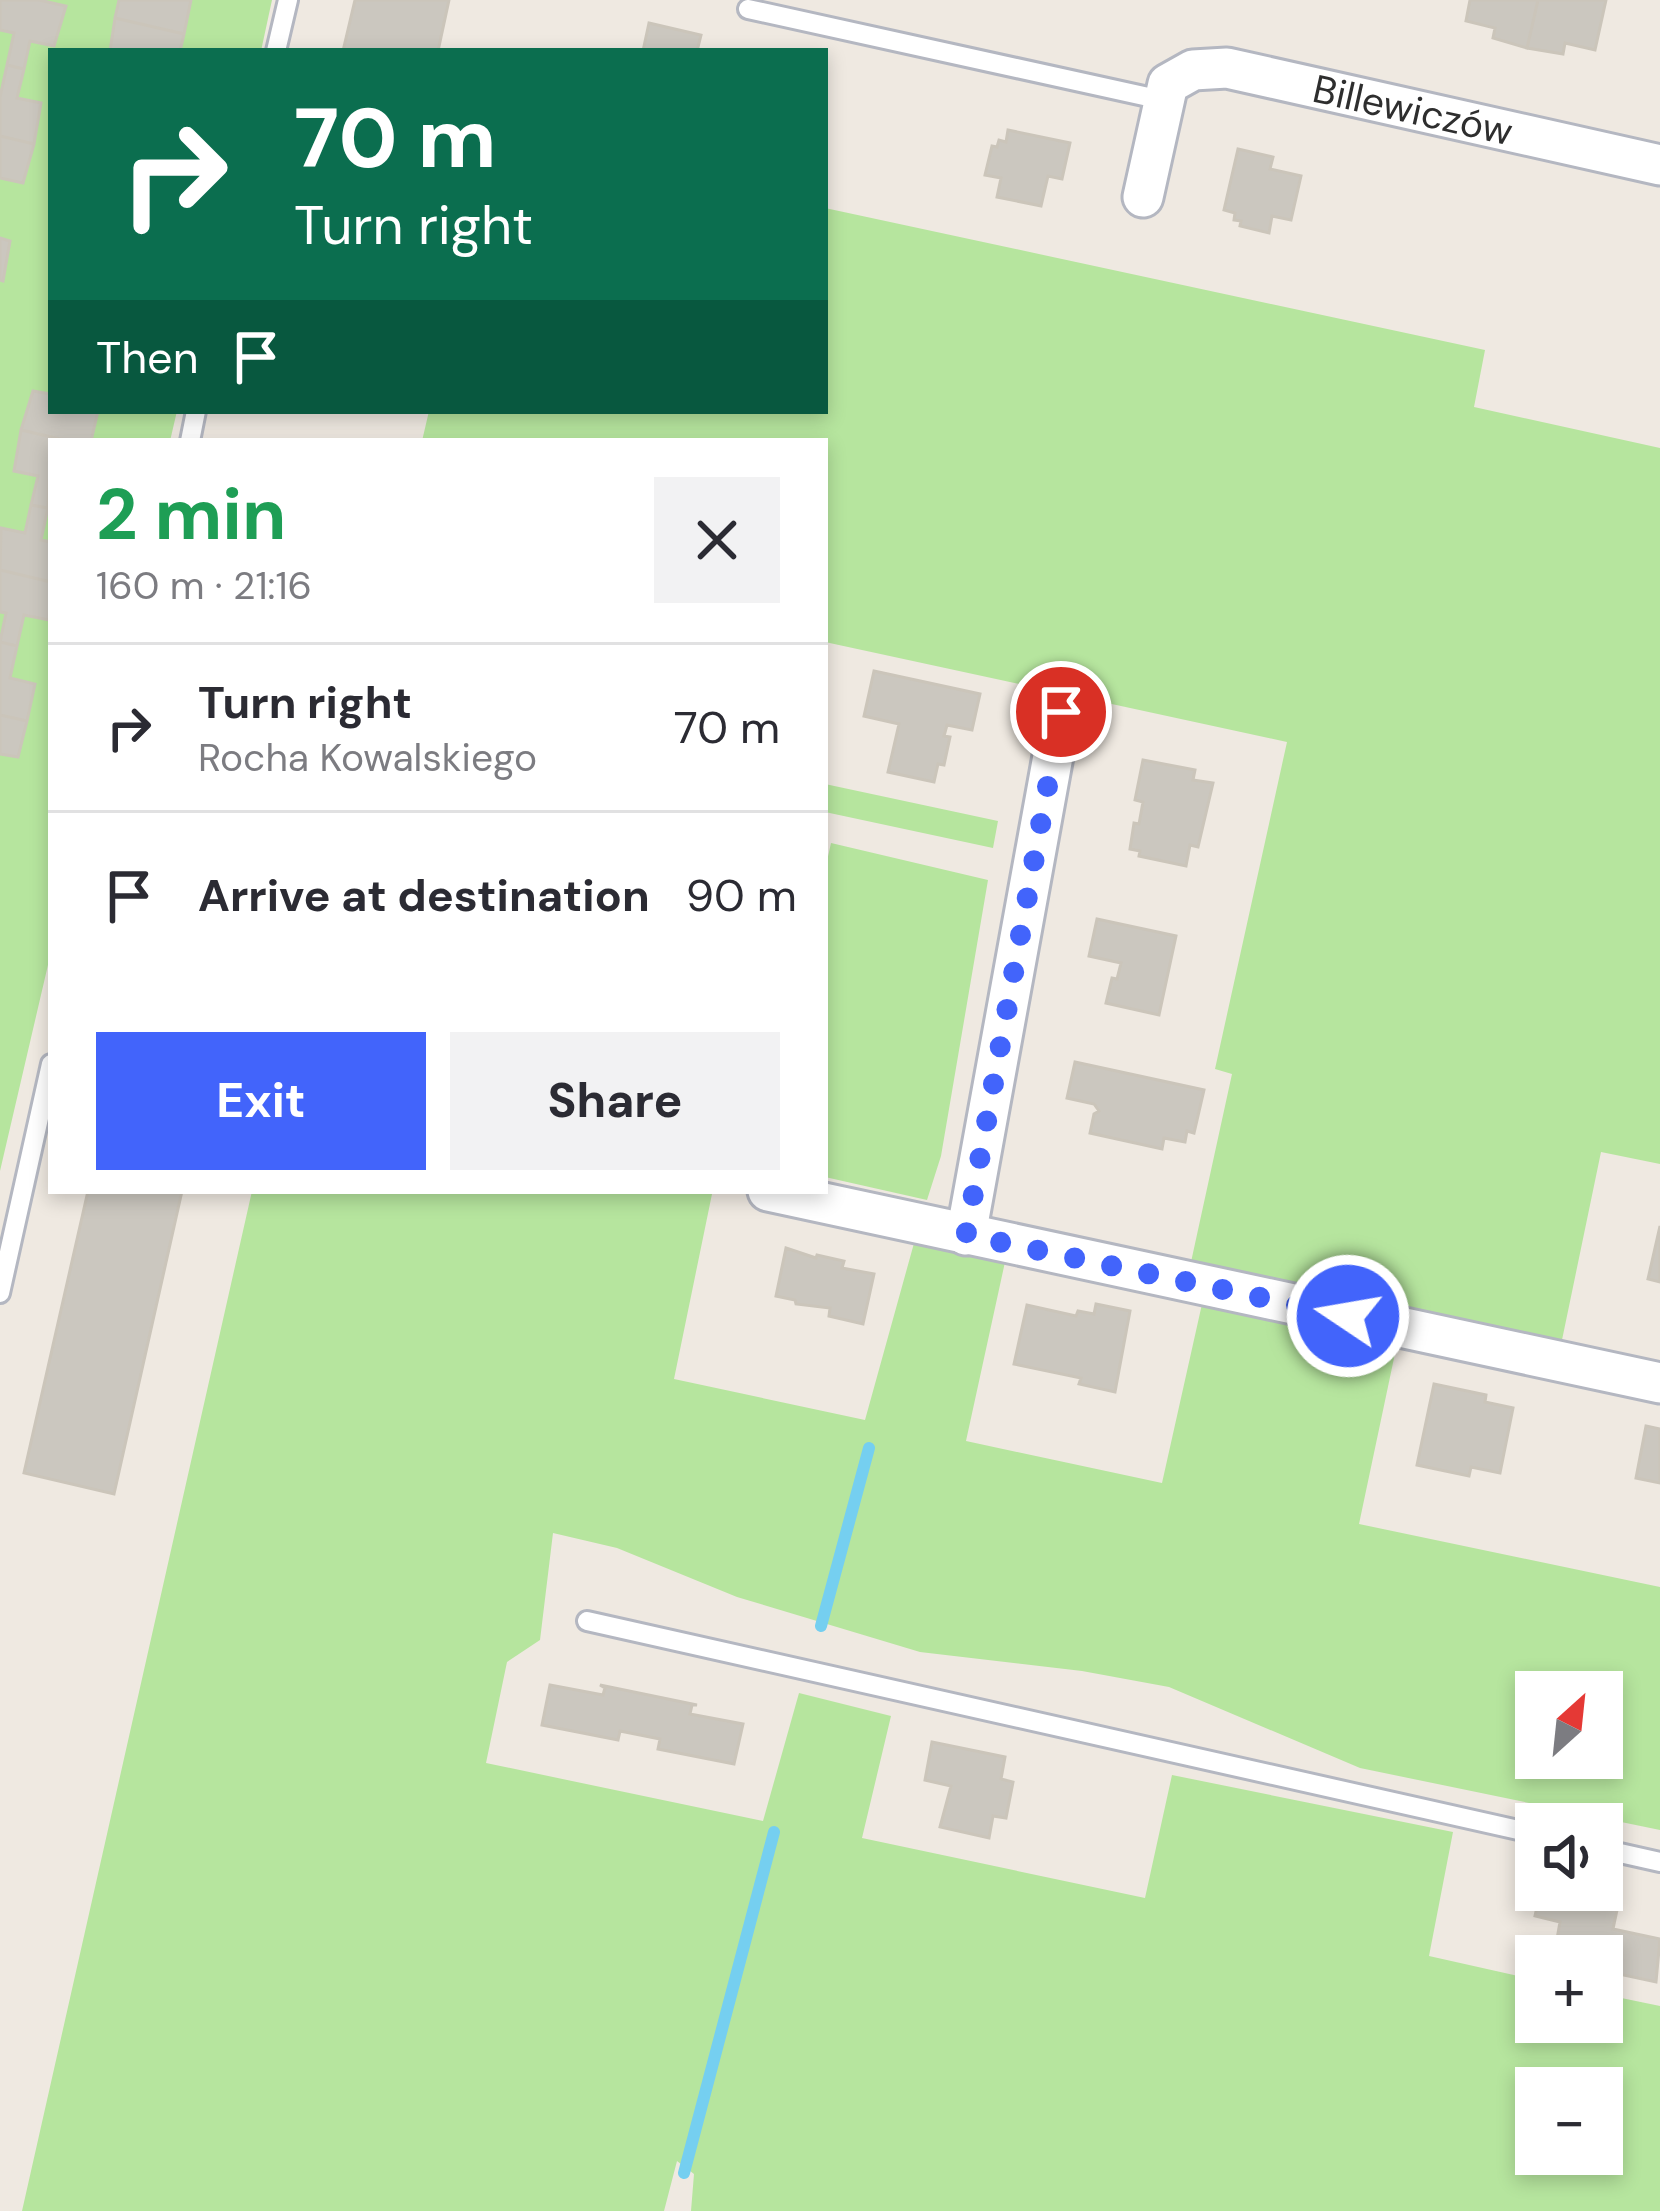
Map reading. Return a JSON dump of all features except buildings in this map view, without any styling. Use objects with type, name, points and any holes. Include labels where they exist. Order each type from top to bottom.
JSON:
[{"type":"street","name":"Billewiczów","points":[[1165,92],[1193,70],[1227,68],[1660,165]]},
{"type":"street","points":[[1143,197],[1165,92]]},
{"type":"street","points":[[966,1235],[1061,712]]},
{"type":"street","points":[[782,1194],[1660,1383]]},
{"type":"lane","points":[[278,48],[288,0]]},
{"type":"lane","points":[[748,9],[1165,92]]},
{"type":"lane","points":[[0,1293],[48,1077]]},
{"type":"lane","points":[[587,1621],[1515,1829]]},
{"type":"lane","points":[[1623,1854],[1660,1862]]},
{"type":"green space","points":[[0,0],[272,0],[262,48],[48,48],[48,414],[176,414],[171,438],[48,438],[48,965],[0,1171]]},
{"type":"green space","points":[[828,209],[1485,350],[1474,407],[1660,448],[1660,1164],[1601,1152],[1562,1340],[1191,1262],[1232,1074],[1215,1069],[1287,742],[828,643],[828,438],[423,438],[428,414],[828,414]]},
{"type":"green space","points":[[828,785],[998,821],[993,848],[828,813]]},
{"type":"green space","points":[[831,843],[988,880],[941,1156],[927,1200],[828,1178]]},
{"type":"green space","points":[[251,1194],[712,1194],[674,1379],[865,1420],[916,1236],[1005,1262],[966,1441],[1162,1483],[1202,1304],[1397,1344],[1359,1524],[1660,1587],[1660,1830],[1623,1822],[1623,1803],[1529,1803],[1360,1768],[1169,1687],[1082,1671],[920,1652],[737,1597],[617,1548],[553,1533],[540,1640],[507,1662],[486,1763],[763,1821],[799,1693],[891,1716],[862,1838],[1145,1898],[1172,1775],[1453,1832],[1429,1956],[1515,1975],[1515,2043],[1623,2043],[1623,1998],[1660,2006],[1660,2211],[691,2211],[694,2174],[677,2161],[664,2211],[22,2211]]},
{"type":"waterway","points":[[821,1626],[869,1448]]},
{"type":"waterway","points":[[684,2173],[774,1832]]},
{"type":"route","points":[[1061,712],[966,1235],[1348,1316]]}]
